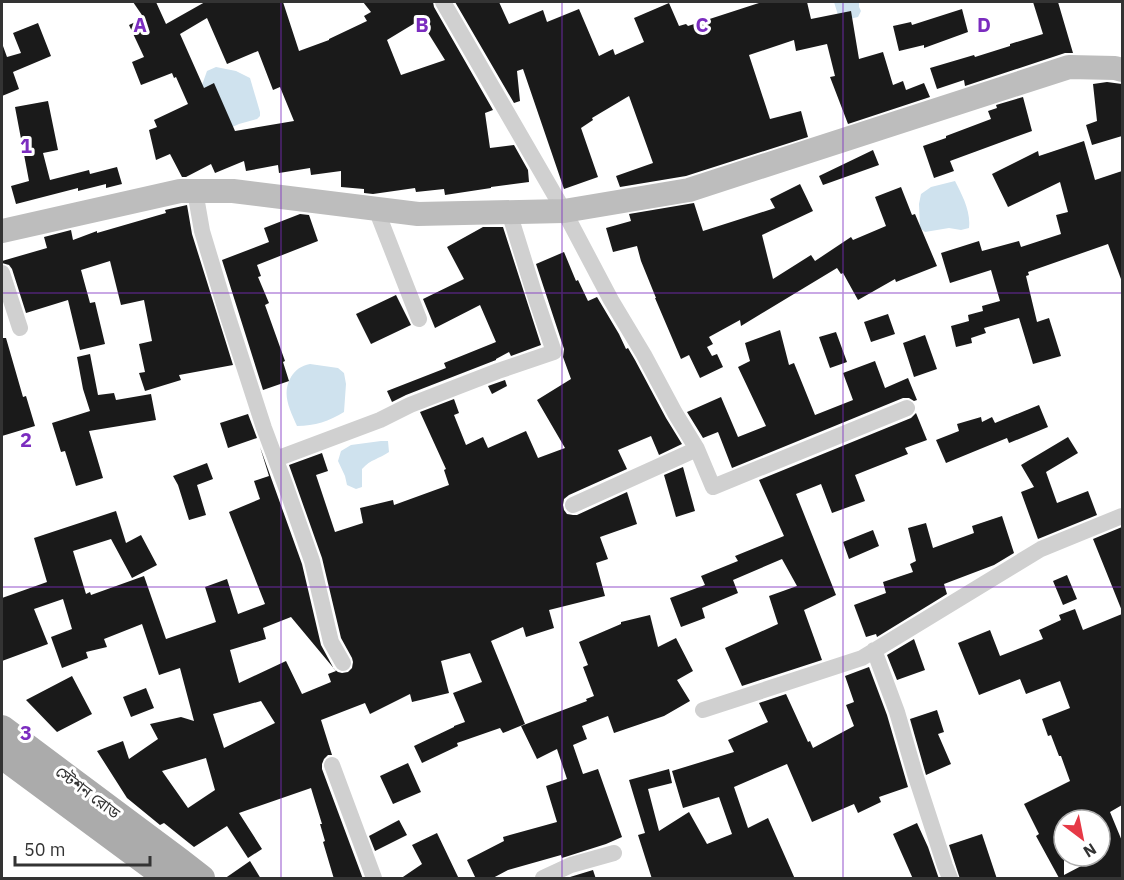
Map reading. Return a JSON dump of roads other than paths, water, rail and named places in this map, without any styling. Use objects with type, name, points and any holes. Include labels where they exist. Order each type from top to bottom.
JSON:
[{"type":"main road","points":[[2,231],[180,191],[233,191],[418,214],[564,211],[689,190],[1069,67],[1122,70]]},
{"type":"main road","name":"স্টেশন রোড","points":[[2,728],[202,879]]},
{"type":"main road","name":"স্টেশন রোড","points":[[2,756],[167,879]]},
{"type":"street","points":[[443,2],[697,448],[713,487],[907,408]]},
{"type":"street","points":[[195,191],[202,231],[264,428],[312,561],[331,642],[343,663]]},
{"type":"street","points":[[376,209],[419,319]]},
{"type":"street","points":[[276,459],[380,420],[410,405],[554,351],[509,212]]},
{"type":"street","points":[[2,273],[20,328]]},
{"type":"street","points":[[573,505],[697,448]]},
{"type":"street","points":[[703,710],[862,658],[1041,549],[1122,516]]},
{"type":"street","points":[[874,650],[897,712],[950,879]]},
{"type":"street","points":[[332,765],[374,879]]},
{"type":"street","points":[[543,879],[571,865],[614,853]]},
{"type":"water","points":[[834,2],[859,2],[861,11],[858,17],[845,20],[838,15]]},
{"type":"water","points":[[216,67],[236,71],[250,78],[260,112],[257,119],[228,129],[202,85],[207,71]]},
{"type":"water","points":[[955,181],[967,209],[969,228],[961,230],[949,228],[925,232],[920,228],[921,194],[931,187]]},
{"type":"water","points":[[310,364],[338,368],[344,373],[346,384],[344,412],[322,422],[297,426],[288,402],[288,383],[295,372]]},
{"type":"water","points":[[388,441],[389,452],[362,469],[362,487],[356,489],[347,485],[338,461],[341,451],[351,445]]}]
